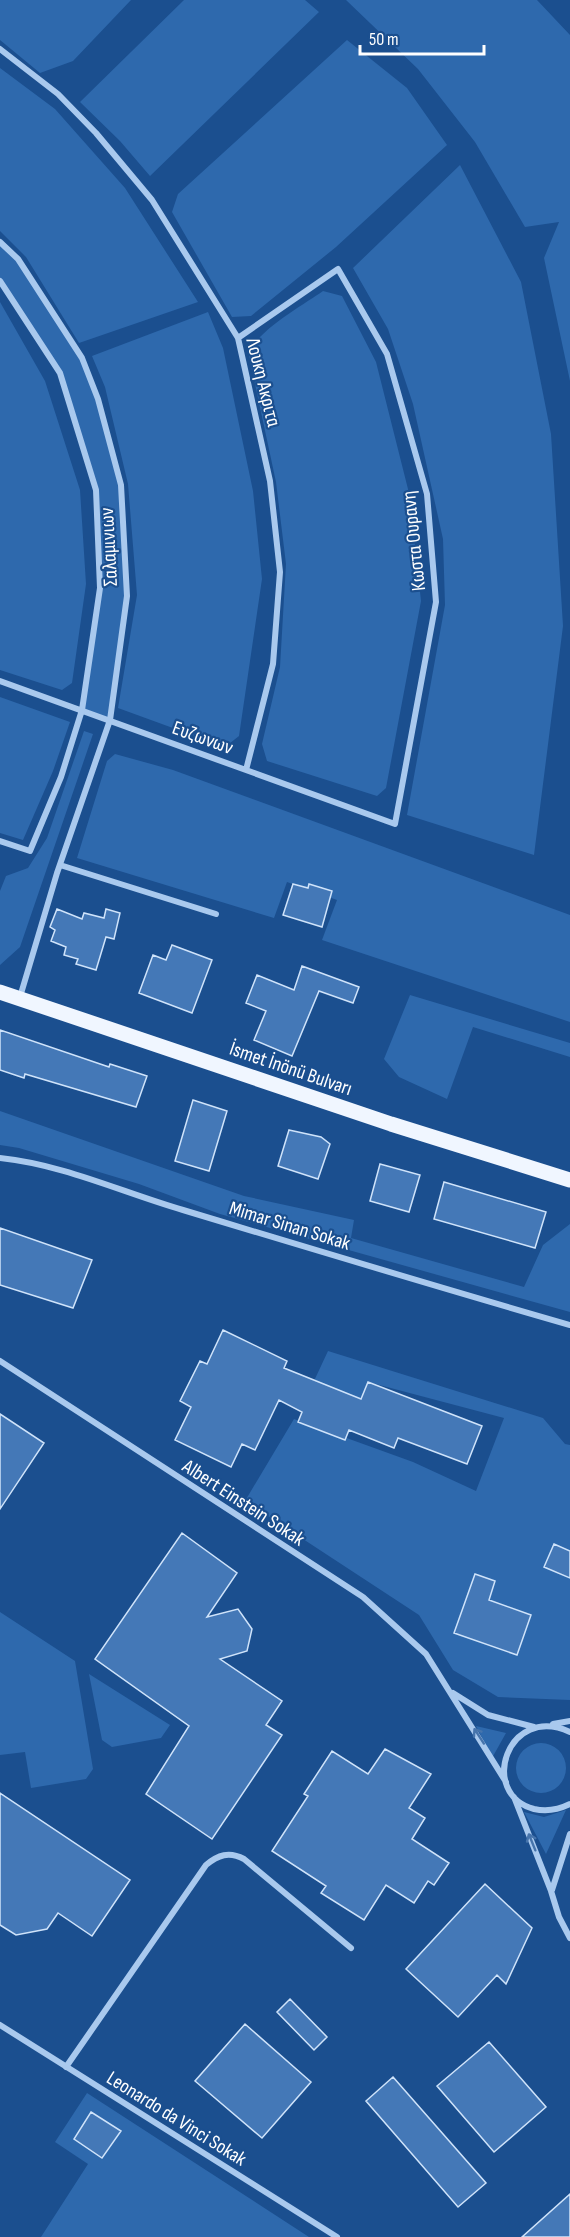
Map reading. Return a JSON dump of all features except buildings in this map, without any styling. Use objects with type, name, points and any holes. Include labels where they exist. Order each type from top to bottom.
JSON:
[{"type":"main road","name":"İsmet İnönü Bulvarı","points":[[0,992],[391,1124],[570,1180]]},
{"type":"street","name":"Λουκη Ακριτα","points":[[0,49],[58,94],[96,133],[145,192],[165,217],[238,338],[270,481],[280,572],[273,664],[246,770]]},
{"type":"street","name":"Σαλαμινιων","points":[[0,242],[18,259],[82,358],[98,399],[121,486],[127,596],[110,720],[57,873],[19,999]]},
{"type":"street","name":"Κωστα Ουρανη","points":[[238,338],[338,269],[387,354],[427,494],[436,602],[395,824]]},
{"type":"street","name":"Σαλαμινιων","points":[[0,281],[60,373],[96,490],[100,588],[82,710],[61,777],[30,851],[0,841]]},
{"type":"street","name":"Ευζωνων","points":[[0,681],[395,824]]},
{"type":"street","points":[[60,865],[216,914]]},
{"type":"street","name":"Mimar Sinan Sokak","points":[[0,1158],[33,1161],[89,1176],[175,1208],[570,1325]]},
{"type":"street","name":"Albert Einstein Sokak","points":[[0,1361],[363,1597],[426,1654],[513,1794],[552,1891],[559,1917],[570,1938]]},
{"type":"street","points":[[450,1691],[488,1715],[536,1727]]},
{"type":"street","points":[[506,1782],[504,1770],[509,1748],[516,1739],[536,1727],[570,1721]]},
{"type":"street","points":[[546,1725],[570,1732]]},
{"type":"street","points":[[513,1794],[530,1808],[541,1810],[552,1811],[570,1804]]},
{"type":"street","points":[[552,1891],[570,1834]]},
{"type":"street","points":[[66,2067],[201,1872],[215,1858],[236,1854],[244,1859],[351,1948]]},
{"type":"street","name":"Leonardo da Vinci Sokak","points":[[0,2025],[337,2237]]},
{"type":"shaded area","points":[[0,0],[131,0],[73,61],[40,73],[0,40]]},
{"type":"shaded area","points":[[184,0],[305,0],[319,12],[150,176],[120,141],[80,102]]},
{"type":"shaded area","points":[[346,0],[537,0],[570,35],[570,381],[544,258],[559,222],[525,227],[475,142],[418,69]]},
{"type":"shaded area","points":[[347,40],[407,88],[447,145],[336,247],[251,316],[232,317],[172,212],[178,194]]},
{"type":"shaded area","points":[[0,68],[55,109],[125,188],[198,302],[79,343],[26,257],[0,231]]},
{"type":"shaded area","points":[[460,165],[521,282],[551,434],[563,626],[534,855],[407,815],[445,605],[443,539],[413,404],[388,329],[353,268]]},
{"type":"shaded area","points":[[0,242],[18,259],[82,358],[98,399],[121,485],[127,596],[110,720],[82,710],[100,588],[96,490],[60,373],[0,281]]},
{"type":"shaded area","points":[[323,291],[342,296],[376,362],[410,497],[421,601],[386,788],[377,796],[267,761],[262,744],[280,667],[286,564],[276,482],[249,356],[252,347],[269,329]]},
{"type":"shaded area","points":[[0,302],[45,381],[80,490],[86,584],[72,683],[62,690],[0,670]]},
{"type":"shaded area","points":[[208,312],[223,348],[253,491],[262,579],[239,736],[225,747],[118,708],[137,595],[128,484],[105,387],[92,356]]},
{"type":"shaded area","points":[[0,697],[70,722],[53,771],[23,840],[0,833]]},
{"type":"shaded area","points":[[84,731],[93,734],[20,947],[0,965],[0,891],[6,876],[28,868],[47,838]]},
{"type":"shaded area","points":[[115,754],[173,770],[570,915],[570,1022],[322,940],[337,900],[287,882],[274,918],[77,858],[107,761]]},
{"type":"shaded area","points":[[410,995],[570,1043],[570,1057],[473,1027],[447,1099],[399,1077],[384,1059]]},
{"type":"shaded area","points":[[0,1111],[244,1196],[354,1220],[351,1238],[524,1287],[543,1245],[570,1224],[570,1312],[220,1214],[139,1184],[19,1148],[0,1145]]},
{"type":"shaded area","points":[[328,1351],[543,1418],[565,1444],[570,1445],[570,1700],[498,1697],[453,1670],[419,1615],[245,1501],[294,1419],[413,1462],[476,1491],[504,1418],[368,1382],[361,1399],[314,1381]]},
{"type":"shaded area","points":[[0,1612],[75,1661],[93,1769],[86,1779],[31,1788],[25,1752],[0,1755]]},
{"type":"shaded area","points":[[89,1674],[170,1725],[161,1738],[112,1747],[102,1740]]},
{"type":"shaded area","points":[[476,1726],[506,1733],[492,1758]]},
{"type":"shaded area","points":[[536,1743],[546,1743],[559,1750],[566,1763],[566,1773],[559,1786],[546,1793],[536,1793],[527,1789],[520,1782],[516,1773],[516,1763],[520,1754],[527,1747]]},
{"type":"shaded area","points":[[566,1810],[546,1854],[524,1812],[544,1817]]},
{"type":"shaded area","points":[[87,2093],[309,2237],[41,2237],[88,2164],[55,2142]]}]
